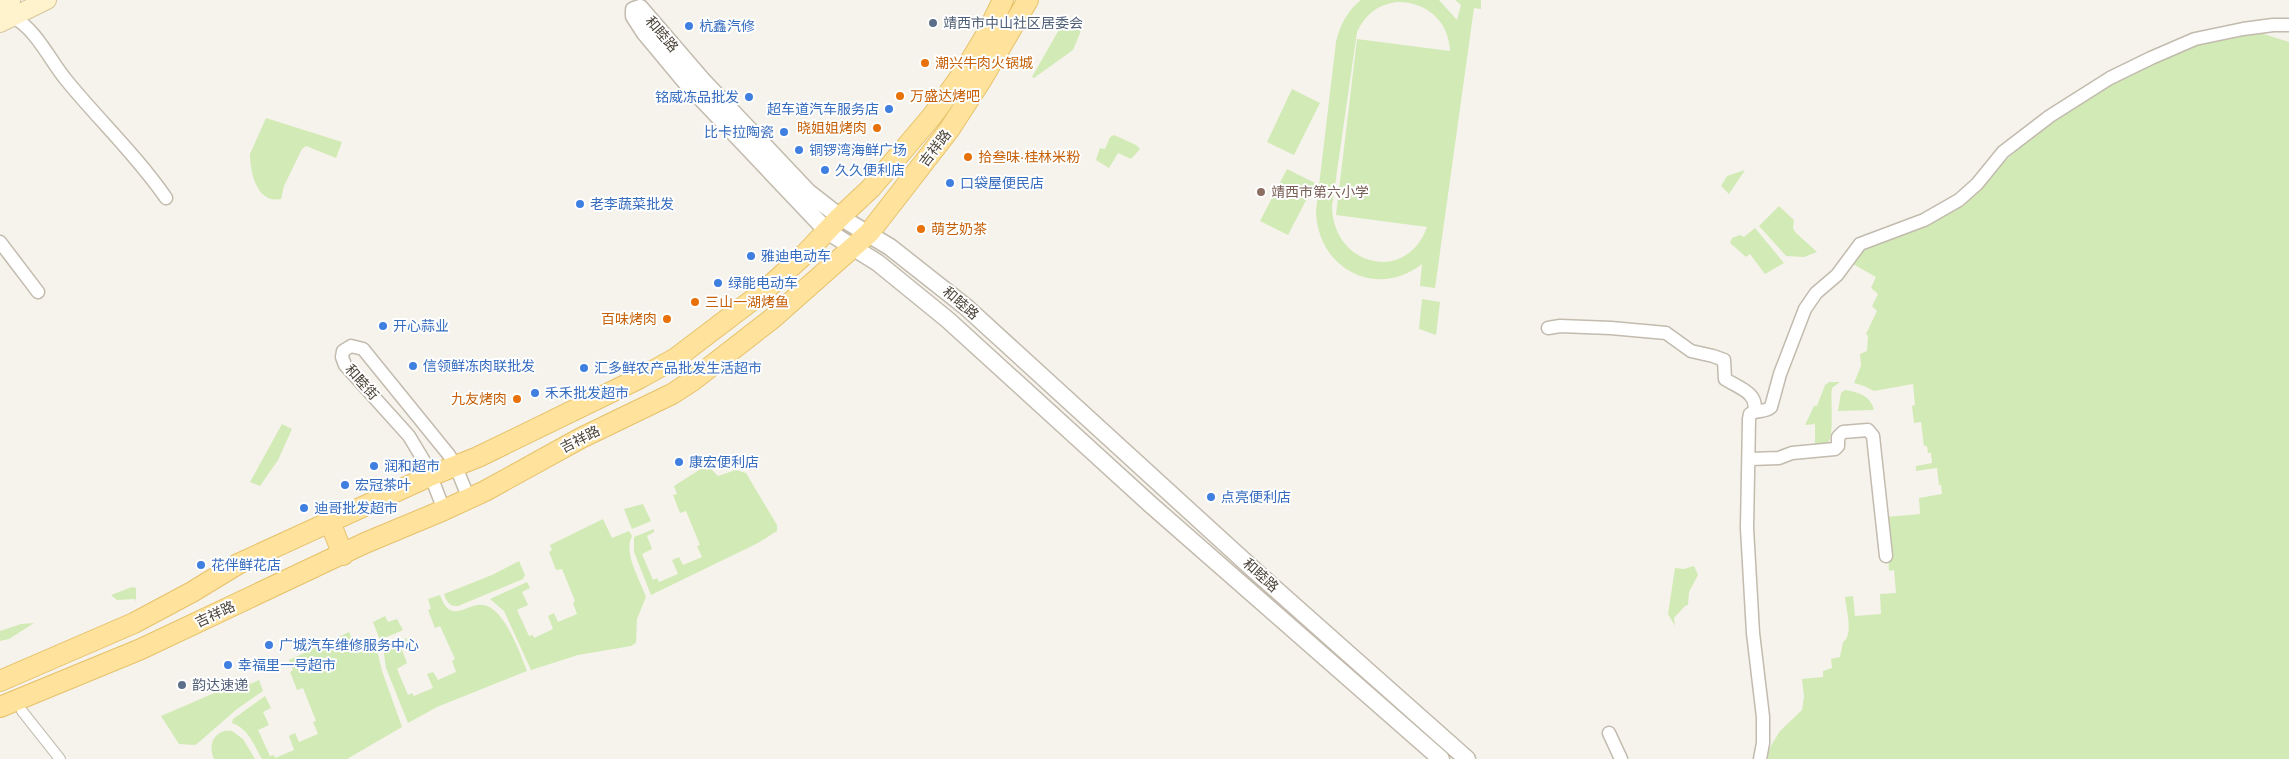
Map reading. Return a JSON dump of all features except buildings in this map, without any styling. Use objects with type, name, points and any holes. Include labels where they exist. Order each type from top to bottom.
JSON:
[{"type":"main road","points":[[0,5],[8,13],[47,0]]},
{"type":"main road","name":"吉祥路","points":[[0,681],[134,623],[192,592],[238,564],[587,405],[676,358],[763,292],[804,256],[872,188],[933,115],[986,35],[1003,0]]},
{"type":"main road","name":"吉祥路","points":[[0,707],[141,649],[444,510],[581,438],[672,394],[714,365],[773,318],[869,233],[949,130],[982,79],[1028,0]]},
{"type":"main road","points":[[330,522],[343,555]]},
{"type":"street","name":"和睦路","points":[[642,4],[702,80],[808,192],[855,247],[948,320],[1150,504],[1441,759]]},
{"type":"street","points":[[8,13],[31,32],[65,79],[166,198]]},
{"type":"street","points":[[1754,411],[1764,411],[1771,407],[1780,374],[1805,308],[1816,293],[1837,275],[1860,244],[1924,220],[1959,200],[1976,184],[2003,152],[2050,116],[2110,78],[2195,39],[2243,29],[2289,25]]},
{"type":"street","name":"和睦路","points":[[834,224],[869,233],[921,270],[966,307],[1072,405],[1467,759]]},
{"type":"street","points":[[0,242],[38,292]]},
{"type":"street","points":[[1548,328],[1560,326],[1611,328],[1666,333],[1691,351],[1724,360],[1725,379],[1750,394],[1755,403],[1754,411],[1750,414],[1749,419],[1750,459],[1747,528],[1753,633],[1763,717],[1763,743],[1760,759]]},
{"type":"street","name":"和睦街","points":[[444,510],[427,466],[410,436],[345,365],[342,357],[343,350],[351,346],[363,350],[427,426],[456,466],[469,498]]},
{"type":"street","points":[[1750,459],[1779,458],[1792,452],[1835,449],[1838,446],[1838,437],[1843,432],[1868,430],[1871,432],[1879,482],[1886,556]]},
{"type":"street","points":[[22,711],[60,759]]},
{"type":"street","points":[[1609,734],[1621,759]]},
{"type":"green space","points":[[1361,0],[1439,0],[1457,20],[1461,5],[1455,0],[1481,0],[1481,9],[1474,8],[1435,288],[1420,286],[1422,264],[1404,274],[1386,279],[1369,278],[1352,272],[1338,262],[1327,248],[1319,231],[1316,211],[1336,42],[1345,19]],"holes":[[[1389,3],[1417,5],[1434,14],[1445,30],[1449,40],[1450,51],[1357,39],[1336,215],[1427,227],[1417,245],[1404,256],[1388,261],[1372,261],[1357,254],[1344,243],[1336,227],[1332,206],[1357,32],[1368,16],[1377,8]]]},
{"type":"green space","points":[[1065,19],[1083,26],[1073,50],[1034,78],[1032,77]]},
{"type":"green space","points":[[2261,33],[2289,42],[2289,759],[1763,759],[1780,731],[1802,710],[1804,697],[1802,679],[1823,677],[1823,671],[1832,668],[1831,659],[1840,657],[1843,642],[1846,639],[1849,628],[1845,597],[1853,596],[1855,616],[1881,614],[1880,594],[1896,593],[1894,570],[1889,571],[1886,517],[1920,514],[1919,498],[1942,494],[1937,468],[1916,471],[1916,466],[1932,463],[1931,453],[1928,453],[1927,446],[1924,446],[1921,422],[1914,423],[1912,406],[1915,405],[1913,384],[1874,391],[1854,383],[1861,366],[1860,354],[1867,351],[1868,336],[1866,334],[1877,311],[1872,306],[1878,294],[1871,288],[1876,277],[1851,263],[1864,248],[1921,227],[1958,209],[1973,196],[2003,163],[2043,127],[2107,86],[2175,50],[2235,35]]},
{"type":"green space","points":[[1292,89],[1320,103],[1294,155],[1267,142]]},
{"type":"green space","points":[[266,118],[342,142],[336,158],[306,146],[302,149],[284,186],[281,199],[266,197],[256,186],[251,170],[250,154]]},
{"type":"green space","points":[[1114,135],[1136,145],[1140,149],[1131,159],[1118,153],[1109,168],[1096,160],[1100,148],[1105,149],[1110,137]]},
{"type":"green space","points":[[1287,169],[1315,183],[1288,235],[1260,221]]},
{"type":"green space","points":[[1745,170],[1729,194],[1721,186],[1727,176]]},
{"type":"green space","points":[[1779,206],[1794,220],[1793,228],[1795,232],[1817,252],[1804,257],[1786,256],[1759,226]]},
{"type":"green space","points":[[1755,228],[1784,263],[1765,274],[1750,254],[1746,257],[1730,243],[1732,238],[1740,235],[1744,237]]},
{"type":"green space","points":[[1422,299],[1440,302],[1436,335],[1419,329]]},
{"type":"green space","points":[[1829,382],[1840,382],[1832,388],[1831,434],[1827,444],[1815,448],[1815,424],[1805,425],[1814,406],[1817,406],[1825,385]]},
{"type":"green space","points":[[1845,390],[1855,392],[1867,398],[1874,410],[1838,411],[1841,393]]},
{"type":"green space","points":[[282,424],[292,429],[278,460],[260,486],[250,482]]},
{"type":"green space","points":[[707,465],[718,476],[736,470],[746,473],[777,525],[777,531],[758,543],[651,595],[634,552],[634,537],[654,529],[654,532],[647,536],[652,549],[642,554],[653,580],[657,578],[659,582],[678,574],[672,560],[679,557],[683,565],[702,557],[697,546],[700,545],[686,511],[680,513],[673,495],[677,494],[674,486]]},
{"type":"green space","points":[[643,504],[651,521],[632,529],[624,509]]},
{"type":"green space","points":[[603,519],[612,538],[629,531],[632,536],[630,543],[631,558],[646,597],[637,619],[636,643],[631,646],[578,655],[531,670],[504,611],[490,599],[527,582],[530,588],[522,592],[528,605],[517,610],[529,636],[533,635],[534,638],[553,629],[548,616],[554,613],[558,622],[577,614],[573,603],[575,601],[562,569],[556,570],[549,552],[552,550],[550,545]]},
{"type":"green space","points":[[519,561],[525,575],[523,579],[458,606],[449,603],[446,599],[444,594],[492,575]]},
{"type":"green space","points":[[1694,566],[1698,575],[1689,592],[1688,605],[1674,618],[1675,626],[1668,614],[1675,568],[1684,569]]},
{"type":"green space","points":[[132,587],[136,588],[136,602],[135,599],[117,600],[111,595]]},
{"type":"green space","points":[[440,595],[445,605],[451,610],[457,611],[476,605],[484,605],[497,613],[513,637],[527,671],[437,707],[408,723],[386,668],[383,647],[406,638],[410,646],[402,650],[407,663],[397,669],[408,695],[412,693],[414,696],[433,688],[427,674],[433,672],[438,680],[456,672],[452,661],[455,659],[440,626],[435,628],[428,610],[431,609],[428,599]]},
{"type":"green space","points":[[385,616],[388,622],[397,619],[403,630],[380,640],[373,622]]},
{"type":"green space","points":[[34,623],[9,639],[0,641],[0,631],[21,624]]},
{"type":"green space","points":[[349,632],[358,653],[376,646],[382,671],[402,727],[347,759],[262,759],[246,733],[238,725],[232,723],[233,719],[265,696],[271,708],[263,712],[269,725],[258,730],[270,756],[274,755],[275,758],[294,750],[289,736],[295,733],[299,742],[318,734],[313,722],[316,721],[303,688],[297,690],[290,672],[293,670],[289,660]]},
{"type":"green space","points":[[247,679],[250,684],[259,680],[263,691],[237,709],[195,745],[179,744],[161,716]]},
{"type":"green space","points":[[232,731],[243,739],[255,759],[214,759],[211,748],[214,739],[221,732]]},
{"type":"place","name":"靖西市中山社区居委会","points":[[933,23]]},
{"type":"place","name":"杭鑫汽修","points":[[689,26]]},
{"type":"place","name":"潮兴牛肉火锅城","points":[[925,63]]},
{"type":"place","name":"万盛达烤吧","points":[[900,96]]},
{"type":"place","name":"铭威冻品批发","points":[[749,97]]},
{"type":"place","name":"超车道汽车服务店","points":[[889,109]]},
{"type":"place","name":"晓姐姐烤肉","points":[[877,128]]},
{"type":"place","name":"比卡拉陶瓷","points":[[784,132]]},
{"type":"place","name":"铜锣湾海鲜广场","points":[[799,150]]},
{"type":"place","name":"拾叁味·桂林米粉","points":[[968,157]]},
{"type":"place","name":"久久便利店","points":[[825,170]]},
{"type":"place","name":"口袋屋便民店","points":[[950,183]]},
{"type":"place","name":"靖西市第六小学","points":[[1261,192]]},
{"type":"place","name":"老李蔬菜批发","points":[[580,204]]},
{"type":"place","name":"萌艺奶茶","points":[[921,229]]},
{"type":"place","name":"雅迪电动车","points":[[751,256]]},
{"type":"place","name":"绿能电动车","points":[[718,283]]},
{"type":"place","name":"三山一湖烤鱼","points":[[695,302]]},
{"type":"place","name":"百味烤肉","points":[[667,319]]},
{"type":"place","name":"开心蒜业","points":[[383,326]]},
{"type":"place","name":"信领鲜冻肉联批发","points":[[413,366]]},
{"type":"place","name":"汇多鲜农产品批发生活超市","points":[[584,368]]},
{"type":"place","name":"禾禾批发超市","points":[[535,393]]},
{"type":"place","name":"九友烤肉","points":[[517,399]]},
{"type":"place","name":"康宏便利店","points":[[679,462]]},
{"type":"place","name":"润和超市","points":[[374,466]]},
{"type":"place","name":"宏冠茶叶","points":[[345,485]]},
{"type":"place","name":"点亮便利店","points":[[1211,497]]},
{"type":"place","name":"迪哥批发超市","points":[[304,508]]},
{"type":"place","name":"花伴鲜花店","points":[[201,565]]},
{"type":"place","name":"广城汽车维修服务中心","points":[[269,645]]},
{"type":"place","name":"幸福里一号超市","points":[[228,665]]},
{"type":"place","name":"韵达速递","points":[[182,685]]}]
